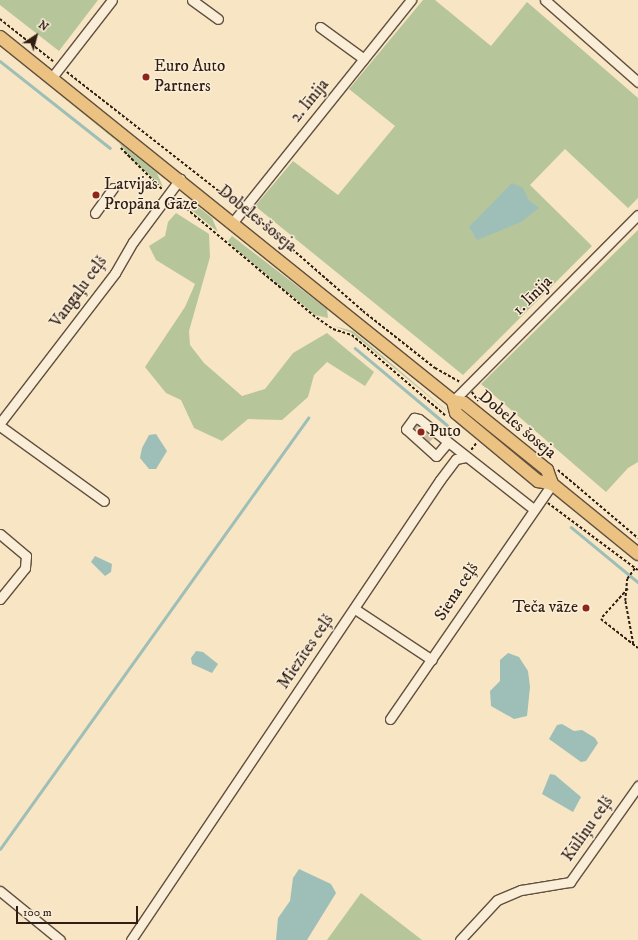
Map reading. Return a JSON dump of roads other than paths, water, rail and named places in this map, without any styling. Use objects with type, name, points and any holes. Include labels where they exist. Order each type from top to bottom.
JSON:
[{"type":"main road","name":"Dobeles šoseja","points":[[0,36],[53,76],[180,178],[452,401],[464,402],[547,470],[552,484],[638,554]]},
{"type":"street","points":[[53,76],[112,0]]},
{"type":"street","points":[[192,0],[218,19]]},
{"type":"street","name":"2. līnija","points":[[233,222],[411,0]]},
{"type":"street","points":[[544,0],[637,80]]},
{"type":"street","points":[[320,27],[364,59]]},
{"type":"street","name":"Vangaļu ceļš","points":[[0,423],[115,274],[180,178]]},
{"type":"street","points":[[95,213],[113,188]]},
{"type":"street","name":"1. līnija","points":[[452,401],[465,386],[638,215]]},
{"type":"street","points":[[0,426],[104,502]]},
{"type":"street","points":[[433,440],[417,429],[433,440],[466,457],[532,508]]},
{"type":"street","name":"Miezītes ceļš","points":[[131,940],[440,480],[456,459],[466,457]]},
{"type":"street","name":"Siena ceļš","points":[[390,719],[432,660],[532,508],[552,484]]},
{"type":"street","points":[[0,534],[26,556],[25,568],[0,599]]},
{"type":"street","points":[[355,608],[432,660]]},
{"type":"street","name":"Kūliņu ceļš","points":[[460,940],[496,900],[521,890],[570,882],[638,786]]},
{"type":"street","points":[[0,891],[60,940]]},
{"type":"water","points":[[512,183],[523,188],[529,200],[539,208],[521,222],[477,240],[469,227]]},
{"type":"water","points":[[156,434],[167,451],[156,469],[149,469],[140,458],[142,448],[149,435]]},
{"type":"water","points":[[95,556],[112,564],[111,572],[105,576],[91,562]]},
{"type":"water","points":[[196,651],[203,652],[218,664],[212,673],[192,664],[191,658]]},
{"type":"water","points":[[508,653],[519,657],[528,671],[530,687],[527,716],[514,719],[491,706],[490,691],[500,681],[500,660]]},
{"type":"water","points":[[562,724],[574,731],[582,730],[595,738],[598,743],[586,761],[581,762],[549,739],[557,725]]},
{"type":"water","points":[[550,774],[555,775],[581,797],[573,812],[542,794]]},
{"type":"water","points":[[299,869],[331,884],[336,893],[307,940],[276,940],[278,918],[290,901],[293,878]]},
{"type":"waterway","points":[[0,61],[110,148]]},
{"type":"waterway","points":[[355,348],[447,425]]},
{"type":"waterway","points":[[0,849],[308,418]]},
{"type":"waterway","points":[[571,527],[638,582]]},
{"type":"tunnel","points":[[412,430],[418,423]]},
{"type":"tunnel","points":[[417,434],[423,427]]},
{"type":"tunnel","points":[[425,440],[431,433]]},
{"type":"place","name":"Euro Auto Partners","points":[[146,77]]},
{"type":"place","name":"Latvijas Propāna Gāze","points":[[96,195]]},
{"type":"place","name":"Puto","points":[[421,432]]},
{"type":"place","name":"Teča vāze","points":[[586,608]]}]
